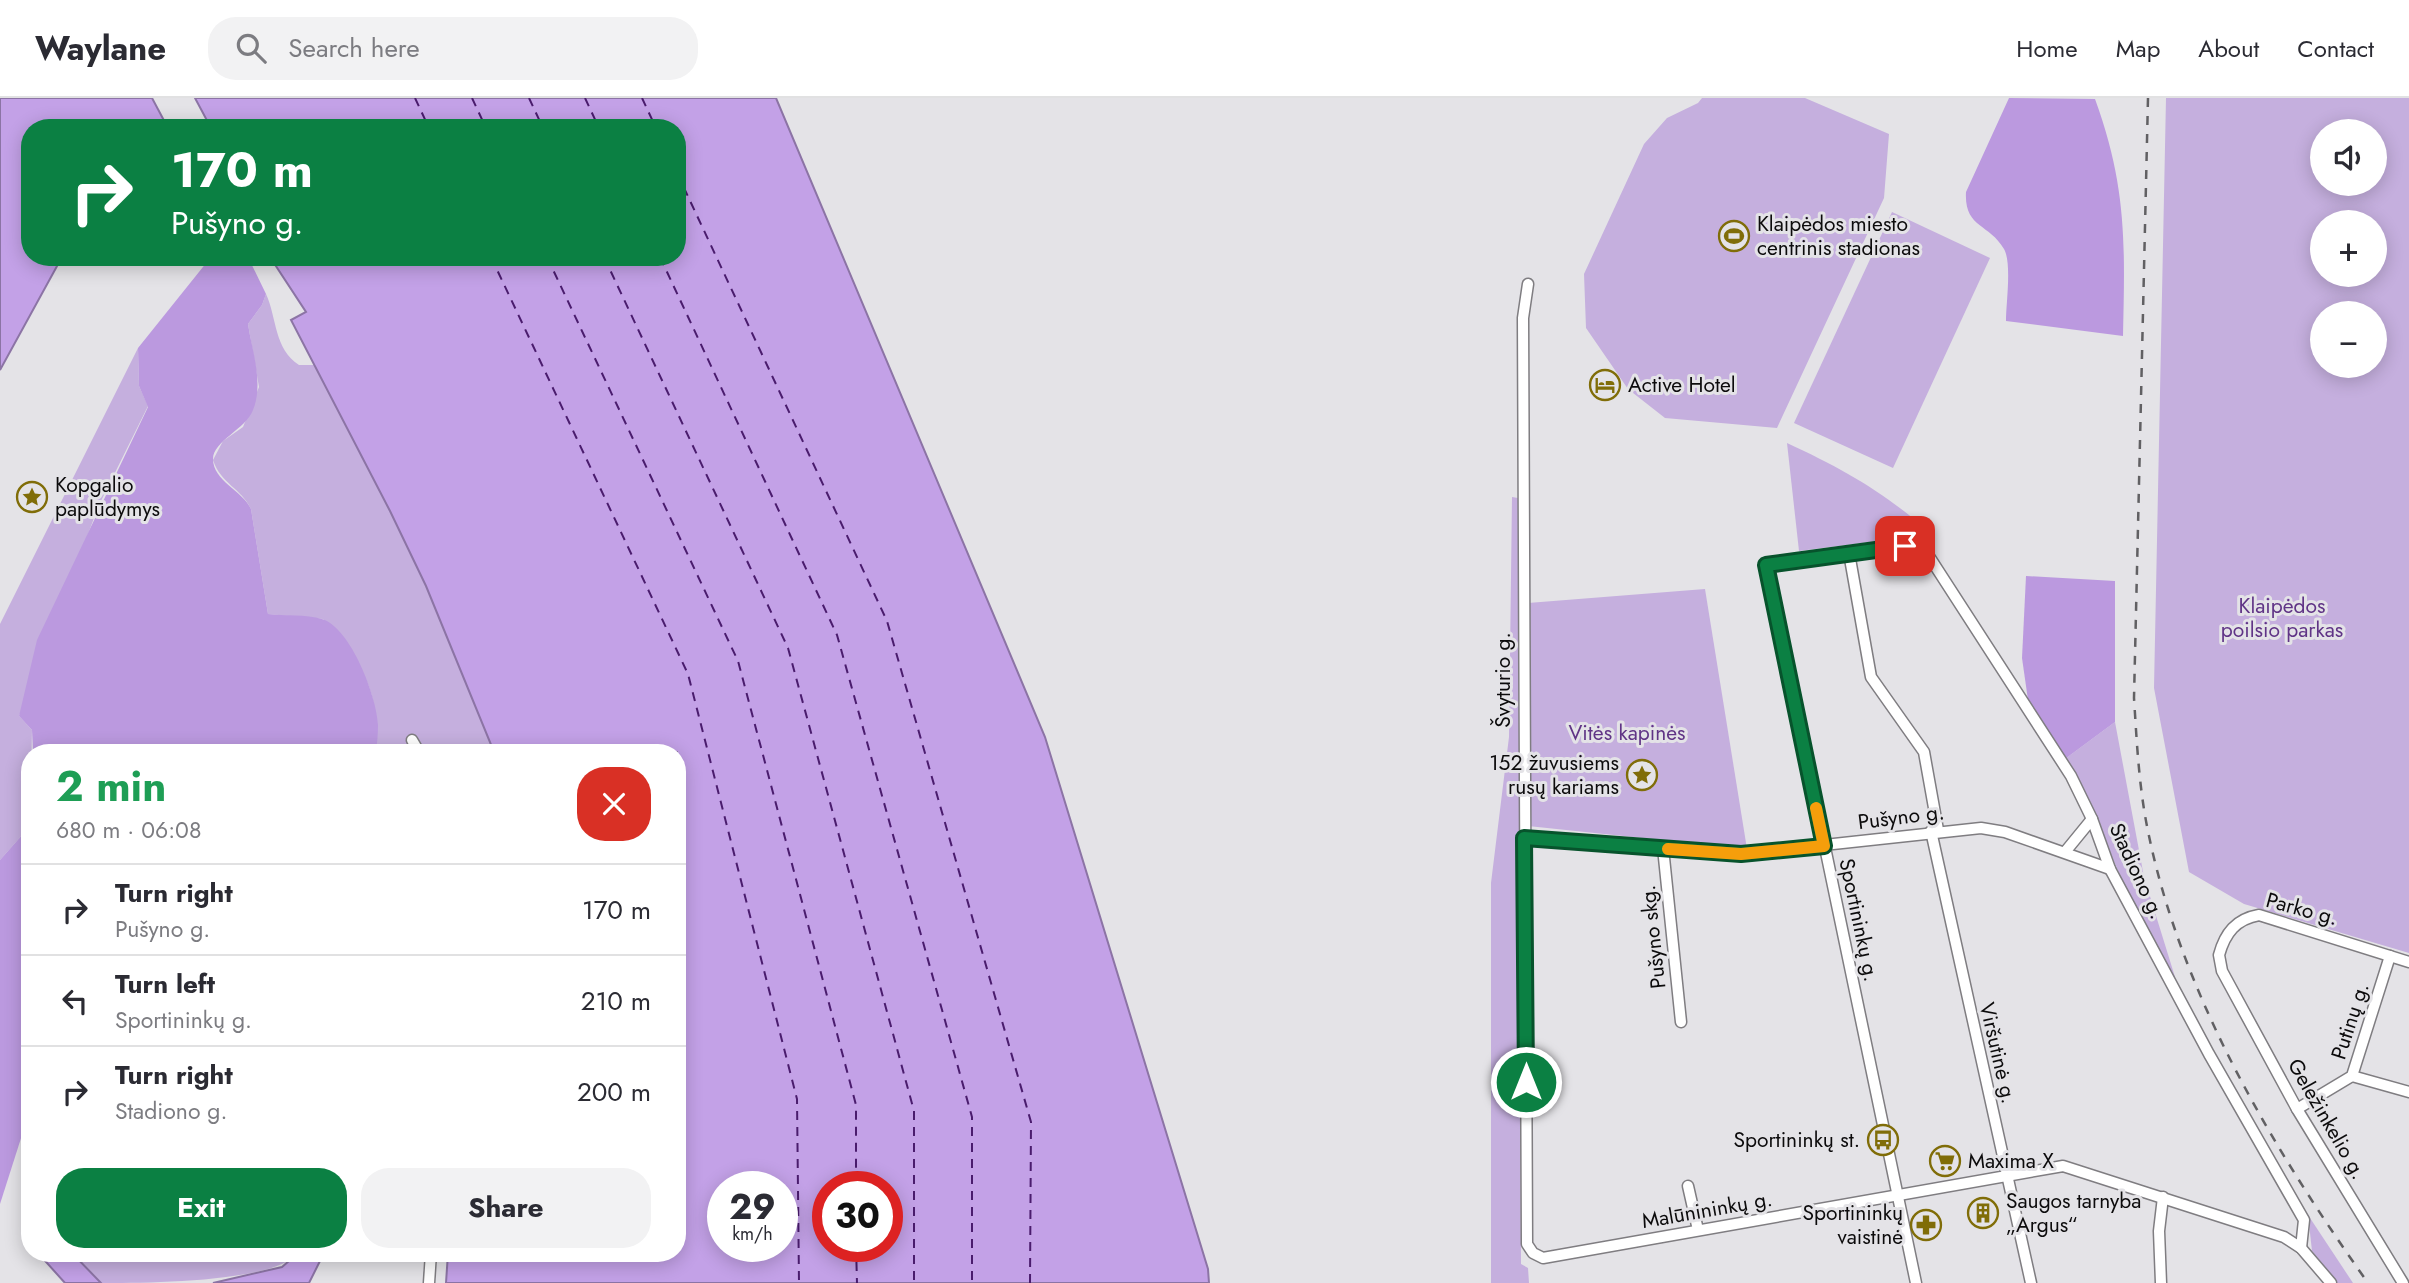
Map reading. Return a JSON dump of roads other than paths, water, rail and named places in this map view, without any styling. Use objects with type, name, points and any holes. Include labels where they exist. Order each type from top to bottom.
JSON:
[{"type":"street","name":"Švyturio g.","points":[[1527,1244],[1522,423],[1523,318],[1528,284]]},
{"type":"street","name":"Stadiono g.","points":[[1766,565],[1921,544],[2071,776],[2092,819],[2110,869],[2209,1054],[2305,1220],[2301,1248]]},
{"type":"street","points":[[1849,553],[1871,677],[1924,752],[1934,831]]},
{"type":"street","name":"Sportininkų g.","points":[[1766,565],[1916,1283]]},
{"type":"street","points":[[412,740],[414,744]]},
{"type":"street","points":[[2065,852],[2092,819]]},
{"type":"street","name":"Pušyno g.","points":[[1524,838],[1741,854],[1934,831],[1994,830],[2110,869]]},
{"type":"street","name":"Viršutinė g.","points":[[1934,831],[2031,1283]]},
{"type":"street","name":"Pušyno skg.","points":[[1663,848],[1681,1022]]},
{"type":"street","name":"Parko g.","points":[[2222,971],[2218,955],[2227,935],[2239,921],[2259,915],[2409,962]]},
{"type":"street","name":"Putinų g.","points":[[2297,1109],[2352,1076],[2390,956]]},
{"type":"street","name":"Geležinkelio g.","points":[[2222,971],[2297,1109],[2403,1283]]},
{"type":"street","points":[[2352,1076],[2409,1093]]},
{"type":"street","name":"Malūnininkų g.","points":[[1527,1244],[1533,1253],[1543,1258],[1897,1198],[2063,1166],[2284,1237],[2301,1248]]},
{"type":"street","points":[[1688,1186],[1698,1230]]},
{"type":"street","points":[[2161,1283],[2159,1231],[2163,1196]]},
{"type":"street","points":[[2301,1248],[2331,1283]]},
{"type":"street","points":[[429,1283],[430,1262]]},
{"type":"railway","points":[[2148,98],[2134,698],[2139,767],[2149,836],[2164,896],[2208,1013],[2266,1125],[2298,1179],[2368,1283]]},
{"type":"place","name":"Klaipėdos miesto centrinis stadionas","points":[[1734,236]]},
{"type":"place","name":"Active Hotel","points":[[1605,385]]},
{"type":"place","name":"Kopgalio paplūdymys","points":[[32,497]]},
{"type":"place","name":"152 žuvusiems rusų kariams","points":[[1642,775]]},
{"type":"place","name":"Sportininkų st.","points":[[1883,1140]]},
{"type":"place","name":"Maxima X","points":[[1945,1161]]},
{"type":"place","name":"Saugos tarnyba „Argus“","points":[[1983,1213]]},
{"type":"place","name":"Sportininkų vaistinė","points":[[1926,1225]]},
{"type":"park label","name":"Klaipėdos poilsio parkas","points":[[2282,618]]},
{"type":"park label","name":"Vitės kapinės","points":[[1627,733]]}]
